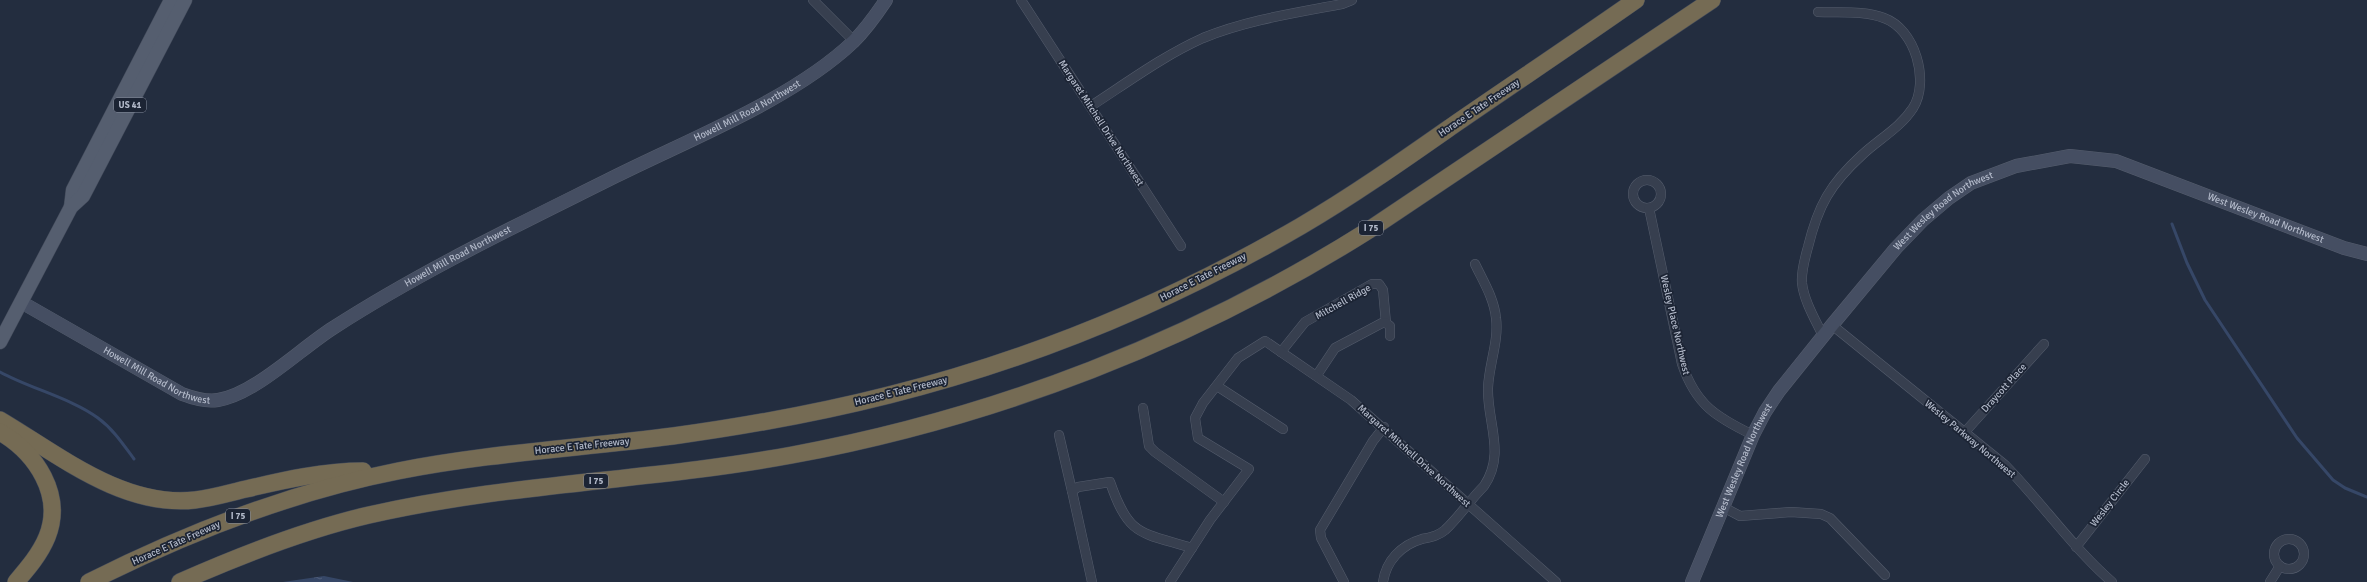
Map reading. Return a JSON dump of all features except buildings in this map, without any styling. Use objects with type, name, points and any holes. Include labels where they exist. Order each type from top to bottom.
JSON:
[{"type":"highway","name":"Horace E Tate Freeway","points":[[89,582],[174,542],[246,513],[301,495],[395,471],[540,450],[670,436],[751,425],[812,413],[941,382],[1045,347],[1112,321],[1184,288],[1301,226],[1362,188],[1636,0]]},
{"type":"highway","name":"I 75","points":[[180,582],[270,545],[367,515],[487,493],[716,468],[792,455],[913,428],[1058,383],[1141,350],[1278,284],[1329,254],[1712,0]]},
{"type":"highway","points":[[0,413],[17,430]]},
{"type":"highway","points":[[0,420],[110,484],[146,497],[165,500],[180,501],[212,497],[262,485],[321,475],[360,471],[395,471]]},
{"type":"highway","points":[[0,432],[28,453],[38,466],[49,488],[52,501],[52,518],[48,536],[32,563],[16,582]]},
{"type":"main road","name":"US 41","points":[[0,342],[71,207],[74,190],[171,0]]},
{"type":"main road","name":"US 41","points":[[71,207],[83,196],[185,0]]},
{"type":"main road","name":"Howell Mill Road Northwest","points":[[21,302],[182,394],[206,400],[230,396],[252,386],[320,336],[357,312],[485,240],[757,106],[808,76],[854,41],[886,0]]},
{"type":"main road","name":"West Wesley Road Northwest","points":[[1692,582],[1753,435],[1779,391],[1896,248],[1949,198],[1971,183],[1995,172],[2055,157],[2086,156],[2116,161],[2344,248],[2367,254]]},
{"type":"street","points":[[813,0],[854,41]]},
{"type":"street","name":"Margaret Mitchell Drive Northwest","points":[[1021,0],[1092,106],[1181,246]]},
{"type":"street","points":[[1092,106],[1165,58],[1204,38],[1259,20],[1342,4],[1352,0]]},
{"type":"street","points":[[1818,12],[1872,15],[1892,21],[1909,41],[1916,53],[1920,81],[1920,88],[1913,108],[1895,129],[1860,156],[1834,184],[1819,208],[1803,264],[1802,282],[1805,294],[1823,336]]},
{"type":"street","name":"Wesley Place Northwest","points":[[1649,208],[1682,364],[1688,382],[1698,399],[1712,413],[1753,435]]},
{"type":"street","points":[[1383,582],[1385,572],[1394,556],[1407,545],[1435,537],[1444,531],[1489,479],[1496,450],[1488,389],[1496,337],[1496,318],[1491,297],[1474,264]]},
{"type":"street","name":"Mitchell Ridge","points":[[1281,352],[1306,322],[1372,284],[1379,284],[1382,290],[1386,322],[1390,326],[1390,336]]},
{"type":"street","points":[[1317,375],[1335,348],[1386,322]]},
{"type":"street","name":"Wesley Parkway Northwest","points":[[1832,325],[2005,465],[2028,489],[2076,547],[2112,582]]},
{"type":"street","name":"Margaret Mitchell Drive Northwest","points":[[1217,386],[1238,358],[1264,340],[1317,375],[1384,427],[1467,504],[1556,582]]},
{"type":"street","name":"Draycott Place","points":[[1964,433],[2044,344]]},
{"type":"street","points":[[1170,582],[1224,502],[1249,469],[1198,438],[1195,418],[1217,386],[1283,429]]},
{"type":"street","points":[[1143,408],[1149,446],[1155,452],[1224,502]]},
{"type":"street","points":[[1344,582],[1321,538],[1320,530],[1373,441],[1384,427]]},
{"type":"street","points":[[1059,435],[1092,582]]},
{"type":"street","name":"Wesley Circle","points":[[2076,547],[2145,459]]},
{"type":"street","points":[[1072,491],[1078,487],[1110,482],[1119,508],[1130,524],[1141,532],[1192,548]]},
{"type":"street","points":[[1723,507],[1740,516],[1791,512],[1821,514],[1830,518],[1885,575]]},
{"type":"street","points":[[2270,582],[2280,566]]},
{"type":"water","points":[[324,576],[353,582],[283,582]]},
{"type":"waterway","points":[[2172,224],[2187,263],[2205,300],[2297,438],[2333,480],[2345,488],[2367,497]]},
{"type":"waterway","points":[[0,372],[64,399],[88,411],[98,418],[118,437],[134,459]]}]
